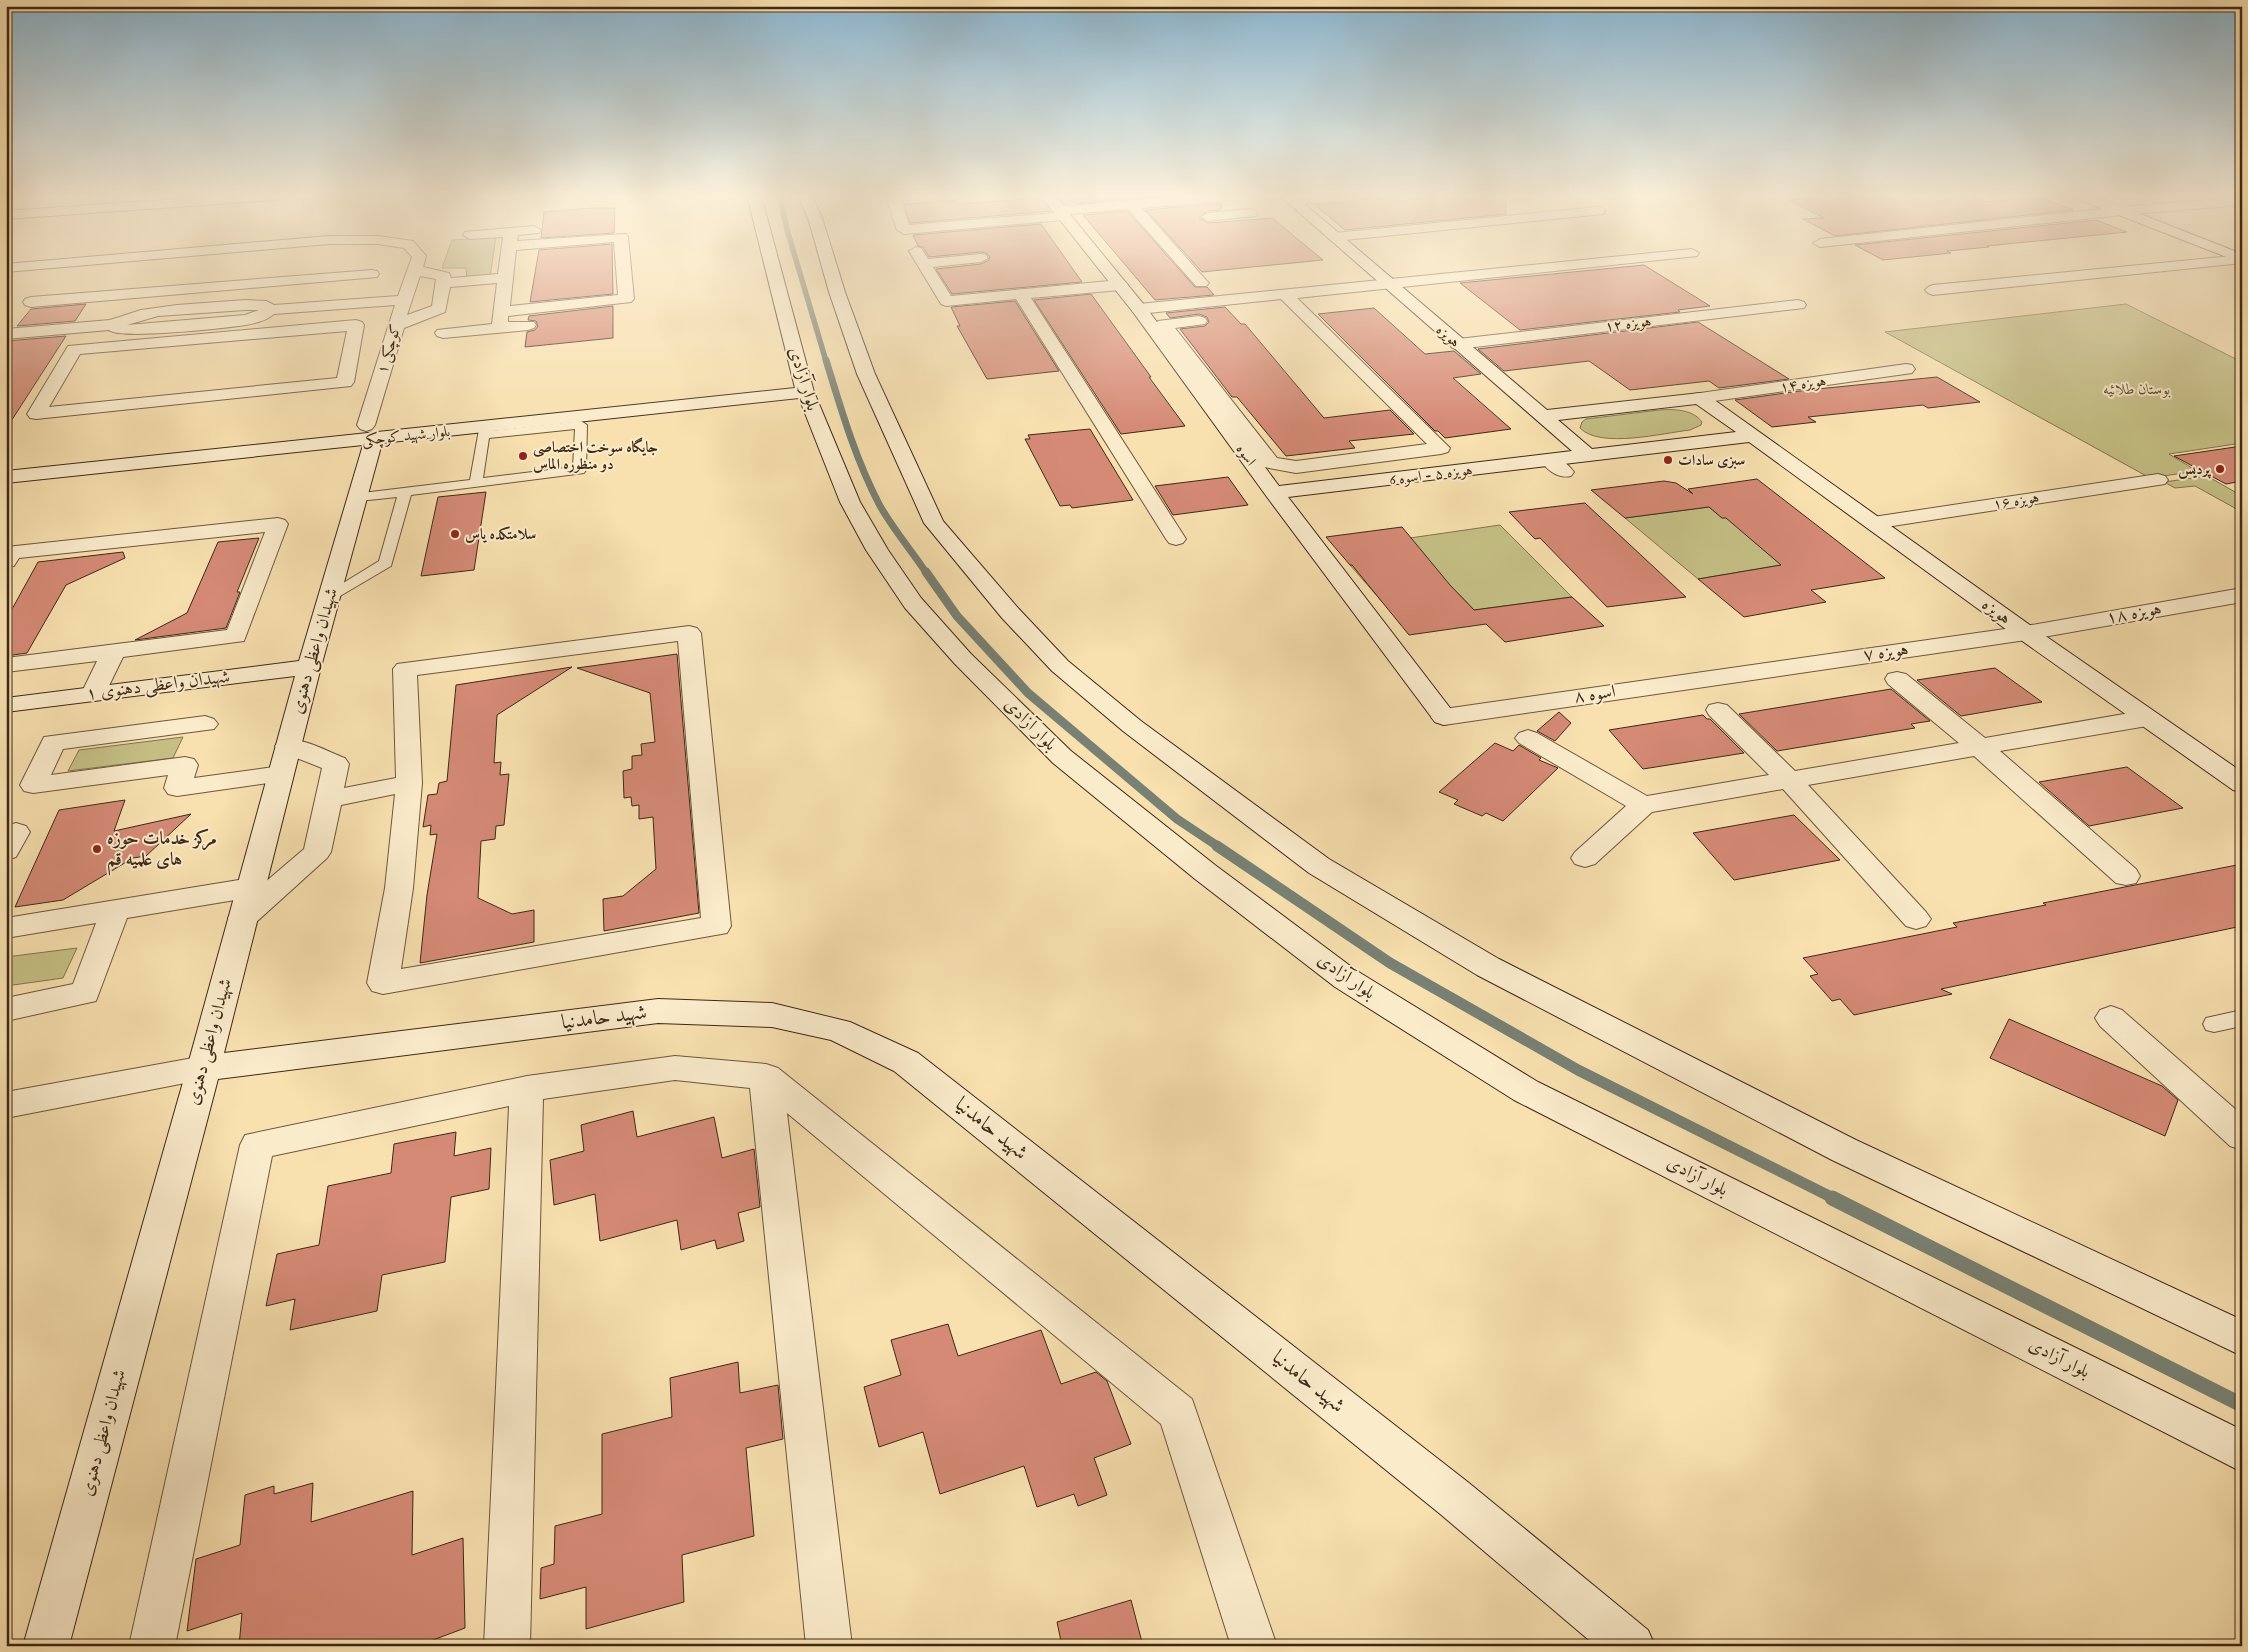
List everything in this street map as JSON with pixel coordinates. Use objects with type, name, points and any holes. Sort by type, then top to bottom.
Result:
[{"type":"street","points":[[6,286],[19,272]]},
{"type":"street","points":[[245,305],[264,272]]},
{"type":"street","name":"کوچکی ۱","points":[[370,432],[396,325],[413,272]]},
{"type":"street","points":[[396,325],[439,309],[444,276],[424,272]]},
{"type":"street","points":[[500,320],[507,272]]},
{"type":"street","points":[[443,333],[500,320],[626,299],[624,272]]},
{"type":"street","name":"بلوار آزادی","points":[[774,272],[803,385],[850,502],[877,550],[913,603],[963,659],[1062,757],[1205,872],[1346,979],[1526,1091],[2242,1452]]},
{"type":"street","points":[[831,272],[866,374],[934,523],[1010,613],[1060,666],[1132,726],[1319,866],[1488,966],[1844,1150],[2242,1339]]},
{"type":"street","points":[[929,272],[946,301],[1120,285]]},
{"type":"street","name":"اسوه","points":[[1111,272],[1274,493],[1444,717]]},
{"type":"street","points":[[1191,272],[1201,283]]},
{"type":"street","name":"هویزه","points":[[1374,272],[1588,455]]},
{"type":"street","points":[[1139,309],[1511,272]]},
{"type":"street","points":[[1933,290],[2111,272]]},
{"type":"street","points":[[31,302],[372,274]]},
{"type":"street","points":[[443,283],[506,278]]},
{"type":"street","points":[[1021,294],[1176,539]]},
{"type":"street","points":[[1213,320],[1164,324],[1271,463],[1296,467],[1441,448],[1286,295]]},
{"type":"street","points":[[113,325],[116,330],[176,333],[356,325],[345,382],[36,414],[74,350],[176,333],[245,320],[262,316],[270,310],[404,300]]},
{"type":"street","points":[[6,334],[113,325],[123,318],[142,314],[245,305],[266,306],[270,310]]},
{"type":"street","name":"هویزه ۱۲","points":[[1458,344],[1798,305]]},
{"type":"street","points":[[1283,313],[1303,312]]},
{"type":"street","points":[[500,320],[546,323]]},
{"type":"street","name":"هویزه ۱۴","points":[[1700,398],[1906,369]]},
{"type":"street","name":"بلوار شهید کوچکی","points":[[6,477],[370,432],[803,385]]},
{"type":"street","name":"بلوار شهید کوچکی","points":[[6,462],[370,432],[484,431],[742,392]]},
{"type":"street","points":[[1544,416],[1700,398]]},
{"type":"street","name":"هویزه","points":[[1700,398],[2026,633],[2147,718],[2238,778]]},
{"type":"street","name":"شهیدان واعظی دهنوی","points":[[46,1646],[204,1068],[309,667],[359,497],[370,432]]},
{"type":"street","points":[[1588,455],[1753,436]]},
{"type":"street","name":"هویزه ۵ - اسوه 6","points":[[1274,493],[1557,466],[1588,455]]},
{"type":"street","name":"هویزه ‍۱۶","points":[[1873,523],[2158,480]]},
{"type":"street","points":[[6,560],[12,552],[278,524],[236,636],[6,665]]},
{"type":"street","name":"هویزه ‍۱۸","points":[[2026,633],[2242,595]]},
{"type":"street","points":[[689,633],[716,926],[383,983],[400,888],[409,783],[405,669],[689,633]]},
{"type":"street","name":"هویزه ۷","points":[[1746,673],[2026,633]]},
{"type":"street","points":[[93,694],[114,651]]},
{"type":"street","name":"شهیدان واعظی دهنوی ۱","points":[[6,705],[309,667]]},
{"type":"street","name":"اسوه ۸","points":[[1444,717],[1746,673]]},
{"type":"street","points":[[1897,679],[1980,747],[2126,876]]},
{"type":"street","points":[[1718,710],[1789,780],[1916,919]]},
{"type":"street","points":[[1585,858],[1643,805],[2147,718]]},
{"type":"street","points":[[185,765],[32,785],[53,742],[205,724],[185,765],[177,788],[285,760],[336,764],[316,852],[243,918]]},
{"type":"street","points":[[1528,738],[1643,805]]},
{"type":"street","points":[[329,799],[409,783]]},
{"type":"street","points":[[6,928],[251,888]]},
{"type":"street","points":[[6,1010],[85,994],[115,911]]},
{"type":"street","name":"شهید حامدنیا","points":[[6,1105],[204,1068],[658,1011],[772,1015],[838,1030],[906,1062],[1454,1498],[1632,1646]]},
{"type":"street","points":[[2111,1018],[2242,1136]]},
{"type":"street","points":[[152,1646],[258,1145],[527,1089],[675,1068],[766,1077],[1178,1412],[1254,1646]]},
{"type":"street","points":[[766,1077],[829,1646]]},
{"type":"street","points":[[507,1646],[527,1089]]},
{"type":"lane","points":[[359,497],[476,483],[579,470],[581,425],[484,431],[476,483]]},
{"type":"lane","points":[[330,596],[386,563],[405,491]]},
{"type":"lane","points":[[2214,1024],[2242,1018]]},
{"type":"green space","points":[[466,272],[491,272],[490,277],[467,279]]},
{"type":"green space","name":"بوستان طلائیه","points":[[2126,304],[2242,362],[2242,443],[2169,454],[2197,471],[2150,478],[1885,332]]},
{"type":"green space","points":[[1659,410],[1688,412],[1702,422],[1701,425],[1690,430],[1616,439],[1602,438],[1589,434],[1580,428],[1582,422],[1586,419]]},
{"type":"green space","points":[[2207,476],[2242,496],[2242,512],[2195,486],[2175,488],[2164,482]]},
{"type":"green space","points":[[1709,507],[1722,518],[1739,516],[1781,565],[1698,579],[1625,518]]},
{"type":"green space","points":[[1500,525],[1572,597],[1474,610],[1458,593],[1384,604],[1350,565],[1366,563],[1410,538]]},
{"type":"green space","points":[[183,737],[173,758],[68,771],[79,750]]},
{"type":"green space","points":[[77,948],[63,978],[6,986],[6,957]]},
{"type":"building","points":[[535,272],[613,272],[613,294],[530,302]]},
{"type":"building","points":[[938,272],[1075,272],[1082,282],[952,294]]},
{"type":"building","points":[[1131,272],[1182,272],[1195,287],[1207,287],[1214,295],[1155,300]]},
{"type":"building","points":[[1571,272],[1655,272],[1710,306],[1678,310],[1680,312],[1520,330],[1460,283]]},
{"type":"building","points":[[1091,294],[1185,426],[1121,434],[1034,300]]},
{"type":"building","points":[[1015,301],[1059,371],[987,379],[957,326],[960,326],[951,307]]},
{"type":"building","points":[[86,304],[75,321],[17,326],[31,309]]},
{"type":"building","points":[[613,306],[613,338],[525,347],[527,332],[535,330],[538,326],[536,321],[528,320],[529,316]]},
{"type":"building","points":[[1225,307],[1241,324],[1245,324],[1324,418],[1390,410],[1414,434],[1349,441],[1355,448],[1286,456],[1237,397],[1232,397],[1180,329],[1205,326],[1209,322],[1207,317],[1199,314],[1170,318],[1166,313]]},
{"type":"building","points":[[1374,308],[1425,354],[1454,351],[1481,374],[1453,378],[1511,429],[1445,438],[1438,431],[1435,431],[1318,314]]},
{"type":"building","points":[[1698,322],[1789,379],[1719,388],[1709,381],[1630,390],[1589,361],[1504,371],[1478,349]]},
{"type":"building","points":[[66,336],[6,429],[6,341]]},
{"type":"building","points":[[1937,377],[1980,402],[1928,408],[1923,405],[1808,417],[1816,422],[1772,427],[1735,400],[1807,390]]},
{"type":"building","points":[[1090,429],[1133,500],[1072,508],[1070,505],[1060,506],[1025,439],[1030,439],[1028,435]]},
{"type":"building","name":"پردیس","points":[[2242,446],[2242,481],[2226,484],[2174,456]]},
{"type":"building","points":[[1228,477],[1248,505],[1173,515],[1155,486]]},
{"type":"building","points":[[1757,479],[1885,578],[1811,590],[1826,602],[1744,617],[1698,579],[1781,565],[1726,518],[1722,518],[1709,507],[1625,518],[1591,490],[1664,481],[1676,483],[1693,494],[1688,489]]},
{"type":"building","name":"سلامتکده یاس","points":[[486,492],[474,570],[421,576],[438,497]]},
{"type":"building","points":[[1585,503],[1686,597],[1607,607],[1540,538],[1535,539],[1509,512]]},
{"type":"building","points":[[1402,527],[1450,585],[1474,610],[1572,597],[1604,626],[1505,642],[1486,624],[1409,635],[1352,565],[1326,537]]},
{"type":"building","points":[[259,538],[237,592],[240,592],[226,628],[135,640],[187,613],[218,542]]},
{"type":"building","points":[[123,552],[125,558],[66,585],[27,653],[6,656],[6,620],[38,562]]},
{"type":"building","points":[[677,654],[699,913],[604,931],[603,899],[623,896],[656,869],[653,817],[639,819],[639,805],[632,806],[631,797],[624,798],[623,771],[632,769],[632,756],[642,755],[641,744],[655,742],[650,693],[577,668]]},
{"type":"building","points":[[572,667],[497,715],[494,763],[501,762],[500,775],[509,774],[504,825],[496,826],[495,839],[481,841],[478,898],[512,914],[534,910],[534,942],[420,963],[427,895],[437,834],[430,835],[431,825],[423,827],[428,795],[437,794],[439,783],[447,781],[456,685]]},
{"type":"building","points":[[1995,668],[2042,702],[1961,716],[1917,680]]},
{"type":"building","points":[[1891,689],[1930,721],[1911,724],[1915,728],[1777,751],[1739,714]]},
{"type":"building","points":[[1559,712],[1571,723],[1555,741],[1537,731]]},
{"type":"building","points":[[1703,715],[1710,719],[1744,753],[1643,769],[1609,730]]},
{"type":"building","points":[[1495,743],[1513,751],[1519,745],[1541,758],[1539,760],[1558,768],[1503,821],[1486,813],[1482,816],[1454,804],[1458,800],[1439,792]]},
{"type":"building","points":[[2127,767],[2183,808],[2089,826],[2039,782]]},
{"type":"building","name":"مرکز خدمات حوزه های علمیه قم","points":[[125,800],[114,831],[191,814],[146,856],[133,858],[63,900],[15,907],[59,810]]},
{"type":"building","points":[[1794,815],[1840,860],[1734,880],[1693,833]]},
{"type":"building","points":[[2242,864],[2242,926],[1941,989],[1952,994],[1854,1015],[1840,999],[1832,1001],[1810,976],[1818,974],[1803,958],[1957,927],[1953,923],[2046,905],[2043,903]]},
{"type":"building","points":[[2009,1019],[2162,1086],[2178,1100],[2165,1136],[1990,1058]]},
{"type":"building","points":[[633,1111],[637,1137],[714,1117],[722,1158],[754,1149],[760,1207],[738,1213],[744,1241],[717,1249],[715,1240],[681,1250],[677,1220],[600,1241],[595,1194],[554,1205],[550,1160],[584,1151],[581,1125]]},
{"type":"building","points":[[456,1132],[454,1156],[491,1148],[489,1189],[451,1197],[445,1262],[382,1275],[377,1311],[290,1330],[295,1299],[266,1306],[277,1254],[319,1245],[328,1186],[391,1173],[394,1144]]},
{"type":"building","points":[[948,1324],[958,1356],[1041,1330],[1061,1384],[1096,1372],[1107,1381],[1131,1444],[1094,1458],[1107,1495],[1078,1506],[1074,1494],[1037,1507],[1024,1466],[940,1494],[923,1432],[879,1447],[864,1387],[901,1375],[891,1340]]},
{"type":"building","points":[[738,1362],[740,1393],[778,1385],[783,1439],[746,1448],[754,1536],[682,1555],[684,1602],[586,1629],[586,1587],[540,1599],[541,1568],[554,1564],[555,1526],[602,1514],[602,1434],[672,1417],[670,1378]]},
{"type":"building","points":[[313,1483],[311,1522],[413,1491],[412,1555],[463,1538],[465,1628],[417,1646],[239,1646],[242,1613],[187,1631],[196,1559],[240,1545],[245,1495],[274,1486],[274,1494]]},
{"type":"building","points":[[1131,1600],[1143,1646],[1062,1646],[1057,1622]]},
{"type":"waterway","points":[[800,272],[826,361]]},
{"type":"waterway","points":[[826,360],[849,433],[870,487],[890,522],[927,574]]},
{"type":"waterway","points":[[926,572],[957,616],[1028,693],[1177,819],[1219,847]]},
{"type":"waterway","points":[[1217,846],[1390,963],[1578,1070],[1835,1199]]},
{"type":"waterway","points":[[1832,1198],[2242,1405]]},
{"type":"place","name":"جایگاه سوخت اختصاصی دو منظوره الماس","points":[[523,456]]},
{"type":"place","name":"سبزی سادات","points":[[1668,460]]},
{"type":"place","name":"پردیس","points":[[2220,469]]},
{"type":"place","name":"سلامتکده یاس","points":[[455,534]]},
{"type":"place","name":"مرکز خدمات حوزه های علمیه قم","points":[[97,849]]}]
